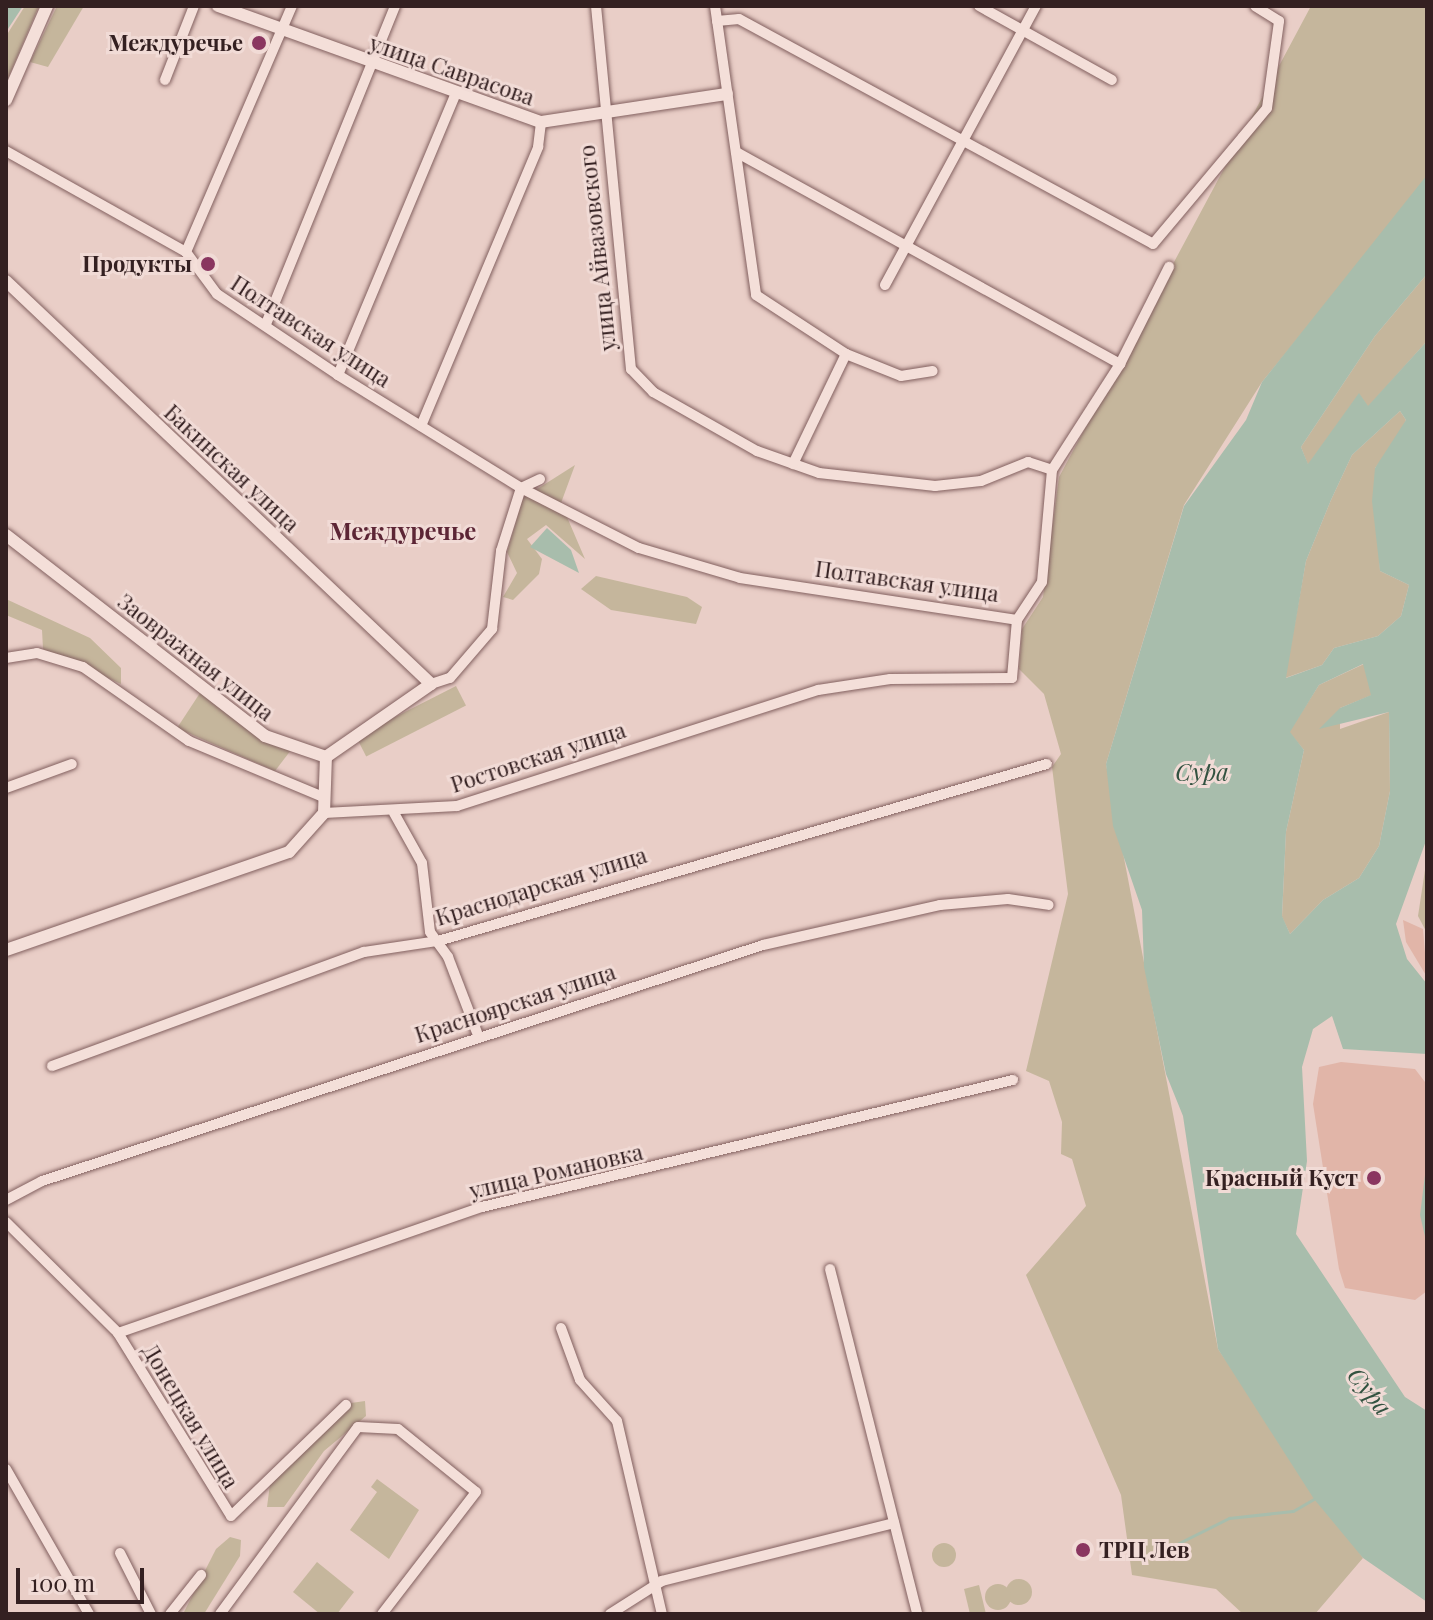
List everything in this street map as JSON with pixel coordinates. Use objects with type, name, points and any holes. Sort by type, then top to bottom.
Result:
[{"type":"street","points":[[6,100],[47,6]]},
{"type":"street","points":[[165,80],[194,6]]},
{"type":"street","name":"улица Саврасова","points":[[218,6],[372,65],[541,122],[727,94]]},
{"type":"street","points":[[186,252],[292,6]]},
{"type":"street","points":[[266,324],[395,6]]},
{"type":"street","name":"улица Айвазовского","points":[[596,6],[610,113],[603,124],[631,369],[676,408],[793,464],[935,486],[981,481],[1028,462],[1052,470]]},
{"type":"street","points":[[715,6],[756,295],[846,354],[901,376],[933,371]]},
{"type":"street","points":[[979,6],[1112,80]]},
{"type":"street","points":[[885,285],[1036,6]]},
{"type":"street","points":[[717,21],[739,19],[1153,244],[1267,108],[1279,21],[1255,6]]},
{"type":"street","points":[[338,375],[456,93]]},
{"type":"street","points":[[421,426],[538,147],[541,122]]},
{"type":"street","name":"Полтавская улица","points":[[6,151],[186,252],[217,294],[338,375],[521,488],[639,548],[740,578],[1017,620]]},
{"type":"street","points":[[736,152],[1120,364]]},
{"type":"street","points":[[1017,620],[1042,582],[1052,470],[1120,364],[1169,267]]},
{"type":"street","name":"Бакинская улица","points":[[6,281],[431,684]]},
{"type":"street","points":[[793,464],[846,354]]},
{"type":"street","points":[[6,950],[289,852],[324,813],[326,757],[431,684],[450,678],[492,629],[501,551],[521,488],[540,479]]},
{"type":"street","name":"Заовражная улица","points":[[6,535],[265,736],[326,757]]},
{"type":"street","name":"Ростовская улица","points":[[324,813],[394,813],[457,806],[818,690],[905,678],[1012,678],[1017,620]]},
{"type":"street","points":[[6,658],[37,653],[83,667],[189,741],[325,798]]},
{"type":"street","points":[[6,788],[72,764]]},
{"type":"street","name":"Краснодарская улица","points":[[52,1066],[364,952],[438,941],[1047,764]]},
{"type":"street","points":[[394,813],[422,863],[430,932],[438,941],[478,1035]]},
{"type":"street","name":"Красноярская улица","points":[[6,1200],[42,1181],[478,1035],[870,918],[1008,899],[1049,905]]},
{"type":"street","name":"улица Романовка","points":[[118,1333],[482,1207],[1013,1080]]},
{"type":"street","name":"Донецкая улица","points":[[6,1222],[118,1333],[231,1516],[346,1405]]},
{"type":"street","points":[[830,1269],[917,1614]]},
{"type":"street","points":[[561,1328],[580,1380],[617,1421],[662,1614]]},
{"type":"street","points":[[220,1614],[358,1427],[398,1429],[476,1492],[382,1614]]},
{"type":"street","points":[[6,1469],[89,1614]]},
{"type":"street","points":[[610,1614],[654,1585],[894,1523]]},
{"type":"street","points":[[120,1553],[151,1614]]},
{"type":"street","points":[[170,1614],[201,1575]]},
{"type":"shaded area","points":[[25,6],[39,6],[6,83],[6,36]]},
{"type":"shaded area","points":[[57,6],[84,6],[48,67],[30,62]]},
{"type":"shaded area","points":[[1311,6],[1427,6],[1427,179],[1262,382],[1184,505],[1106,764],[1218,1349],[1363,1558],[1315,1614],[1243,1614],[1216,1589],[1132,1575],[1121,1495],[1026,1275],[1086,1206],[1072,1159],[1061,1154],[1062,1122],[1049,1081],[1026,1071],[1068,894],[1052,767],[1061,754],[1044,694],[1019,669],[1022,629],[1043,597],[1059,477]]},
{"type":"shaded area","points":[[1427,274],[1427,341],[1368,407],[1359,394],[1308,465],[1301,447],[1375,336]]},
{"type":"shaded area","points":[[1400,411],[1406,420],[1397,441],[1375,468],[1380,571],[1409,585],[1401,616],[1378,636],[1334,648],[1322,665],[1285,678],[1306,561],[1331,500],[1352,455]]},
{"type":"shaded area","points":[[575,465],[561,503],[585,559],[546,525],[527,539],[542,559],[539,574],[513,600],[503,597],[517,573],[507,552],[523,498]]},
{"type":"shaded area","points":[[596,576],[687,597],[702,607],[696,624],[611,610],[581,589]]},
{"type":"shaded area","points":[[6,599],[90,638],[121,668],[121,684],[43,649],[42,630],[6,615]]},
{"type":"shaded area","points":[[1364,664],[1372,695],[1340,708],[1340,729],[1389,712],[1390,791],[1379,846],[1359,878],[1323,900],[1290,934],[1282,917],[1286,832],[1304,750],[1289,732],[1319,685]]},
{"type":"shaded area","points":[[456,686],[466,706],[366,756],[356,737]]},
{"type":"shaded area","points":[[200,693],[291,750],[275,771],[177,728]]},
{"type":"shaded area","points":[[1427,857],[1427,933],[1418,916]]},
{"type":"shaded area","points":[[365,1401],[366,1416],[324,1451],[284,1507],[267,1507],[270,1484],[351,1403]]},
{"type":"shaded area","points":[[377,1479],[419,1510],[389,1559],[350,1530],[377,1492],[371,1487]]},
{"type":"shaded area","points":[[230,1537],[241,1540],[240,1556],[204,1614],[183,1614],[216,1549]]},
{"type":"shaded area","points":[[944,1543],[955,1550],[956,1555],[949,1566],[944,1567],[933,1560],[932,1555],[939,1544]]},
{"type":"shaded area","points":[[317,1562],[354,1592],[337,1614],[320,1614],[293,1592]]},
{"type":"shaded area","points":[[1019,1579],[1028,1583],[1032,1592],[1028,1601],[1019,1605],[1010,1601],[1006,1592],[1010,1583]]},
{"type":"shaded area","points":[[998,1584],[1007,1588],[1011,1597],[1007,1606],[998,1610],[989,1606],[985,1597],[989,1588]]},
{"type":"shaded area","points":[[979,1585],[986,1614],[970,1614],[964,1589]]},
{"type":"sand","points":[[1403,920],[1423,929],[1427,977],[1406,942]]},
{"type":"sand","name":"Красный Куст","points":[[1341,1062],[1415,1069],[1425,1082],[1427,1291],[1415,1300],[1345,1288],[1339,1269],[1313,1104],[1319,1067]]},
{"type":"water","points":[[6,6],[23,6],[6,32]]},
{"type":"water","name":"Сура","points":[[1427,175],[1427,274],[1375,336],[1301,447],[1308,464],[1359,393],[1368,406],[1427,341],[1427,838],[1396,924],[1407,959],[1427,984],[1427,1054],[1343,1049],[1332,1016],[1313,1029],[1302,1067],[1307,1161],[1296,1234],[1405,1397],[1427,1411],[1427,1602],[1363,1558],[1314,1499],[1218,1349],[1183,1116],[1166,1074],[1144,967],[1142,910],[1113,826],[1106,764],[1184,506],[1246,420],[1262,382]],"holes":[[[1400,411],[1406,420],[1375,468],[1372,501],[1380,571],[1409,585],[1401,616],[1378,636],[1334,648],[1322,665],[1286,678],[1306,561],[1331,500],[1352,455]],[[1363,664],[1371,695],[1340,708],[1319,729],[1389,712],[1390,791],[1379,846],[1359,878],[1323,900],[1290,934],[1282,916],[1286,832],[1304,750],[1290,732],[1319,685]]]},
{"type":"water","points":[[547,528],[571,550],[579,573],[530,547]]},
{"type":"water","name":"Красный Куст","points":[[1427,1159],[1427,1245],[1420,1215]]},
{"type":"waterway","points":[[1165,1550],[1229,1518],[1293,1511],[1314,1499]]},
{"type":"place","name":"Междуречье","points":[[259,43]]},
{"type":"place","name":"Продукты","points":[[208,264]]},
{"type":"place","name":"Красный Куст","points":[[1374,1178]]},
{"type":"place","name":"ТРЦ Лев","points":[[1083,1550]]},
{"type":"district","name":"Междуречье","points":[[403,531]]}]
